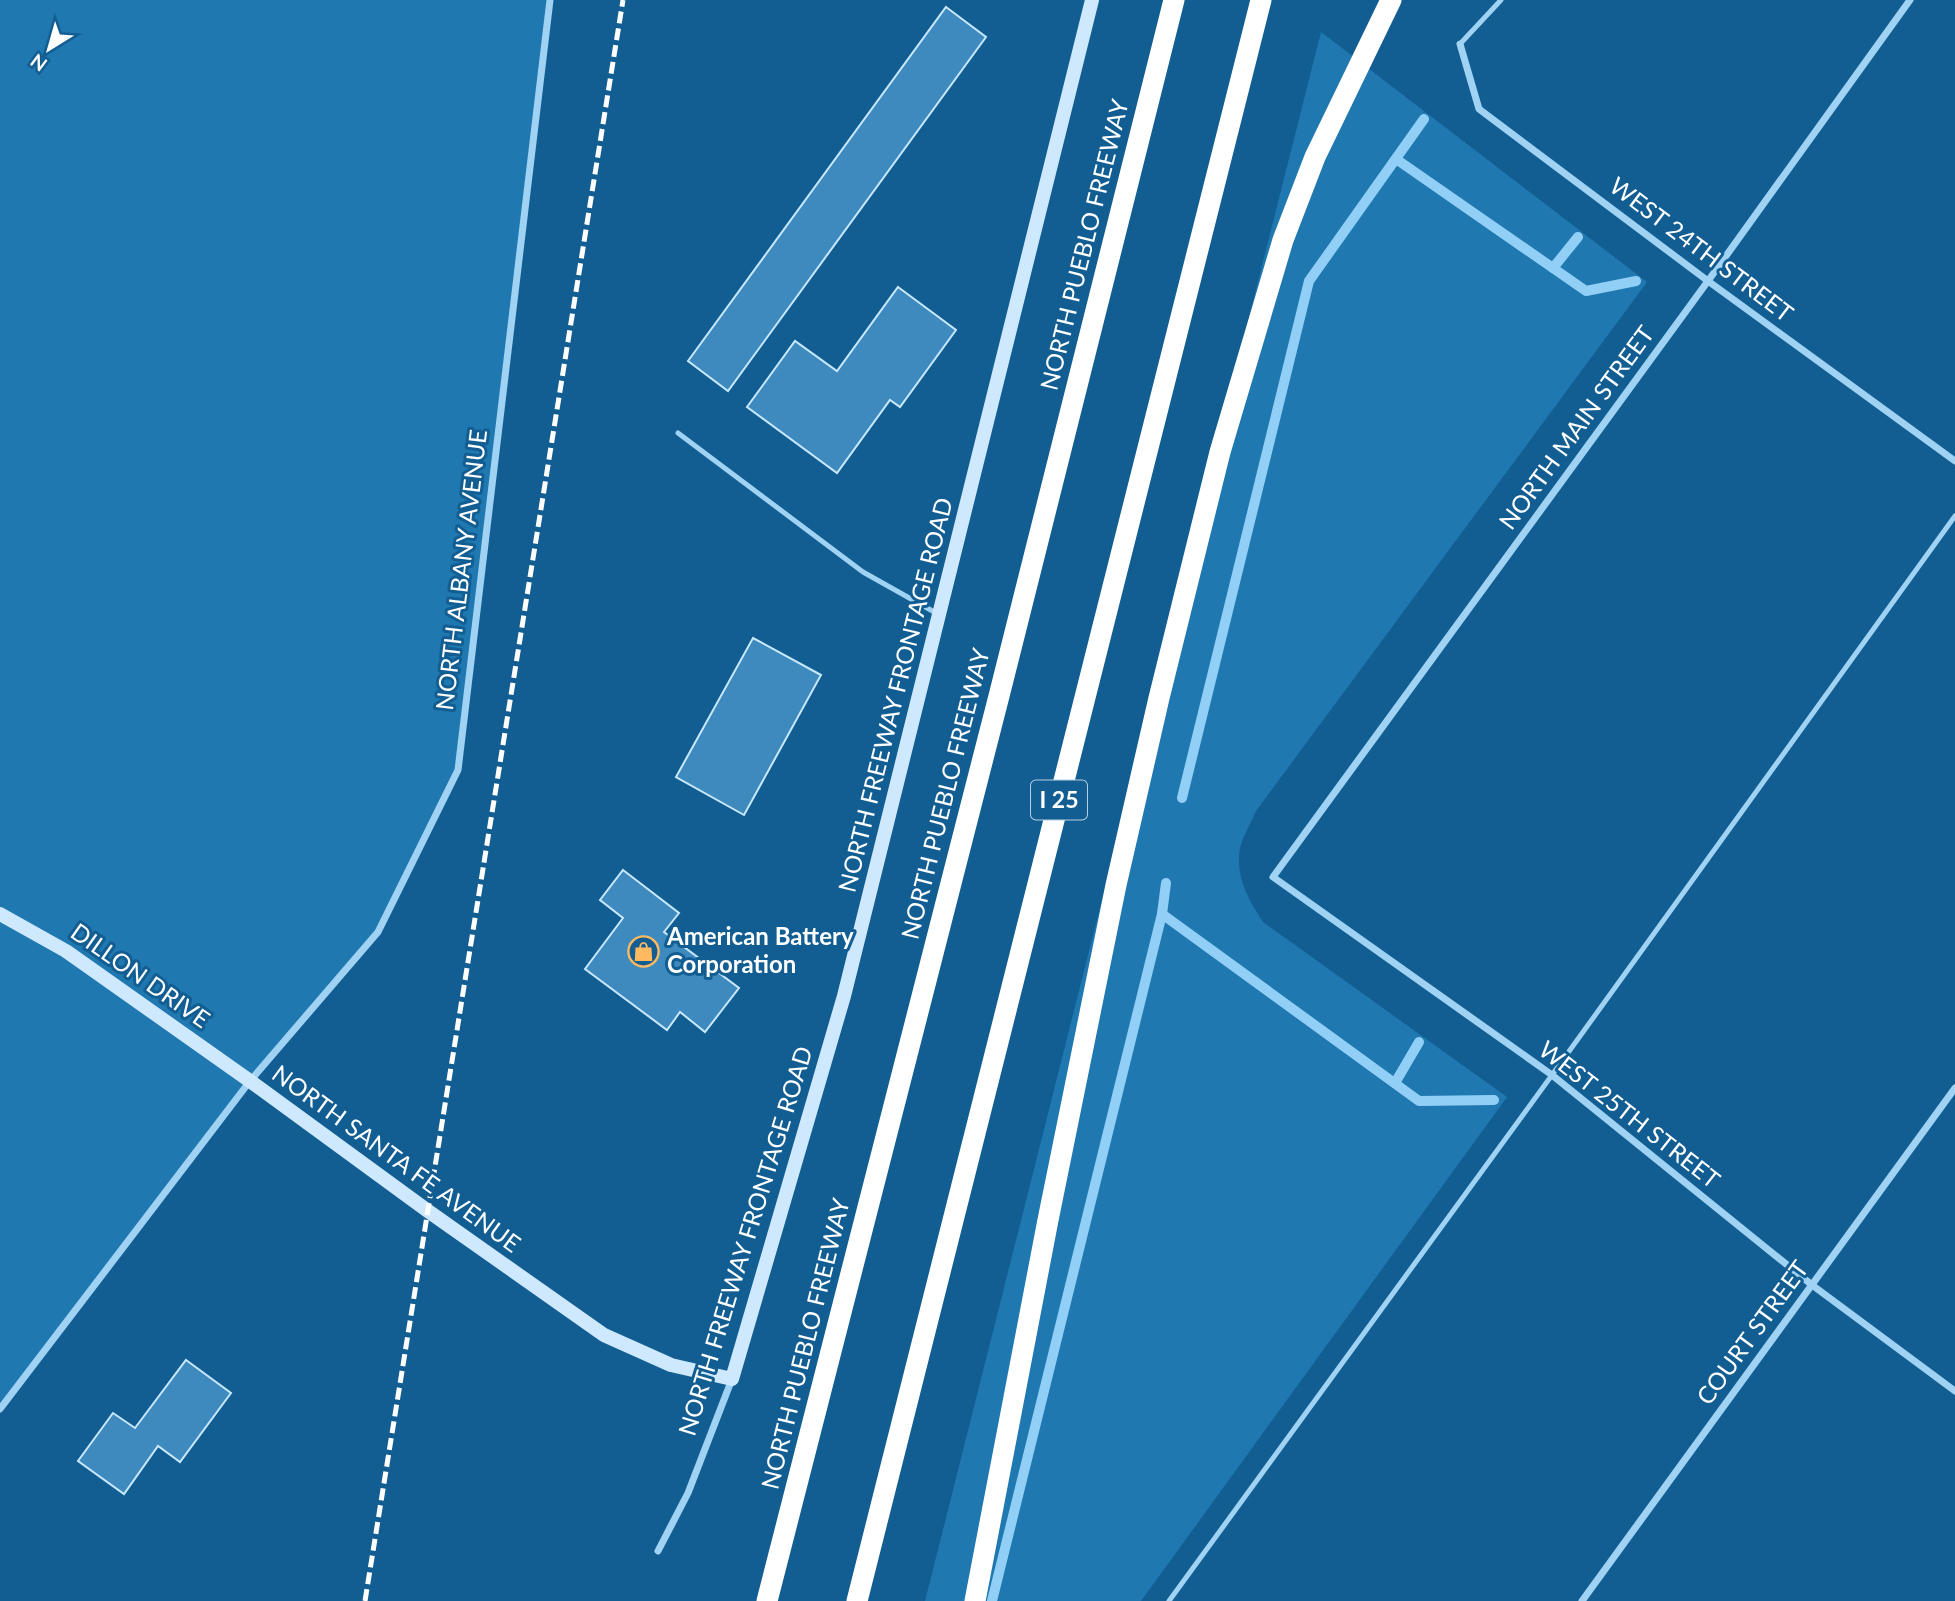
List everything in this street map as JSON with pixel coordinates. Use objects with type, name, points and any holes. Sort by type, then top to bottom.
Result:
[{"type":"highway","name":"NORTH PUEBLO FREEWAY","points":[[767,1601],[1174,0]]},
{"type":"highway","name":"I 25","points":[[857,1601],[1261,0]]},
{"type":"highway","points":[[975,1601],[1116,884],[1220,452],[1283,240],[1315,157],[1391,0]]},
{"type":"street","name":"NORTH ALBANY AVENUE","points":[[250,1081],[378,932],[458,770],[550,0]]},
{"type":"street","name":"NORTH FREEWAY FRONTAGE ROAD","points":[[658,1551],[688,1493],[732,1379],[844,996],[1092,0]]},
{"type":"street","name":"NORTH MAIN STREET","points":[[1273,877],[1910,0]]},
{"type":"street","name":"WEST 24TH STREET","points":[[1460,44],[1479,108],[1708,281],[1955,461]]},
{"type":"street","name":"WEST 25TH STREET","points":[[1273,877],[1552,1075],[1812,1285],[1955,1391]]},
{"type":"street","name":"DILLON DRIVE","points":[[0,915],[66,951],[250,1081]]},
{"type":"street","name":"NORTH SANTA FE AVENUE","points":[[0,1409],[250,1081],[604,1335],[671,1365],[732,1379]]},
{"type":"street","name":"COURT STREET","points":[[1582,1601],[1955,1088]]},
{"type":"lane","points":[[1460,44],[1501,0]]},
{"type":"lane","points":[[678,433],[863,572],[939,615]]},
{"type":"lane","points":[[1169,1601],[1955,516]]},
{"type":"shaded area","points":[[0,0],[550,0],[458,770],[378,932],[250,1081],[0,1409]]},
{"type":"shaded area","points":[[1321,32],[1647,282],[1256,811],[1240,848],[1241,878],[1263,922],[1507,1097],[1141,1601],[925,1601]]},
{"type":"building","points":[[946,7],[986,37],[728,391],[688,361]]},
{"type":"building","points":[[898,287],[956,330],[900,407],[890,400],[837,473],[747,407],[795,341],[837,371]]},
{"type":"building","points":[[753,638],[821,675],[744,815],[676,777]]},
{"type":"building","name":"American Battery Corporation","points":[[623,870],[679,913],[664,932],[739,988],[705,1032],[680,1012],[667,1030],[585,969],[623,918],[600,900]]},
{"type":"building","points":[[186,1360],[231,1393],[180,1462],[158,1446],[124,1494],[78,1461],[113,1413],[135,1428]]},
{"type":"waterway","points":[[1182,798],[1309,281],[1424,119]]},
{"type":"waterway","points":[[1396,159],[1586,291],[1636,281]]},
{"type":"waterway","points":[[1553,268],[1578,237]]},
{"type":"waterway","points":[[992,1601],[1162,914],[1166,883]]},
{"type":"waterway","points":[[1162,914],[1419,1101],[1494,1100]]},
{"type":"waterway","points":[[1395,1083],[1419,1042]]},
{"type":"railway","points":[[365,1601],[623,0]]},
{"type":"place","name":"American Battery Corporation","points":[[644,951]]}]
